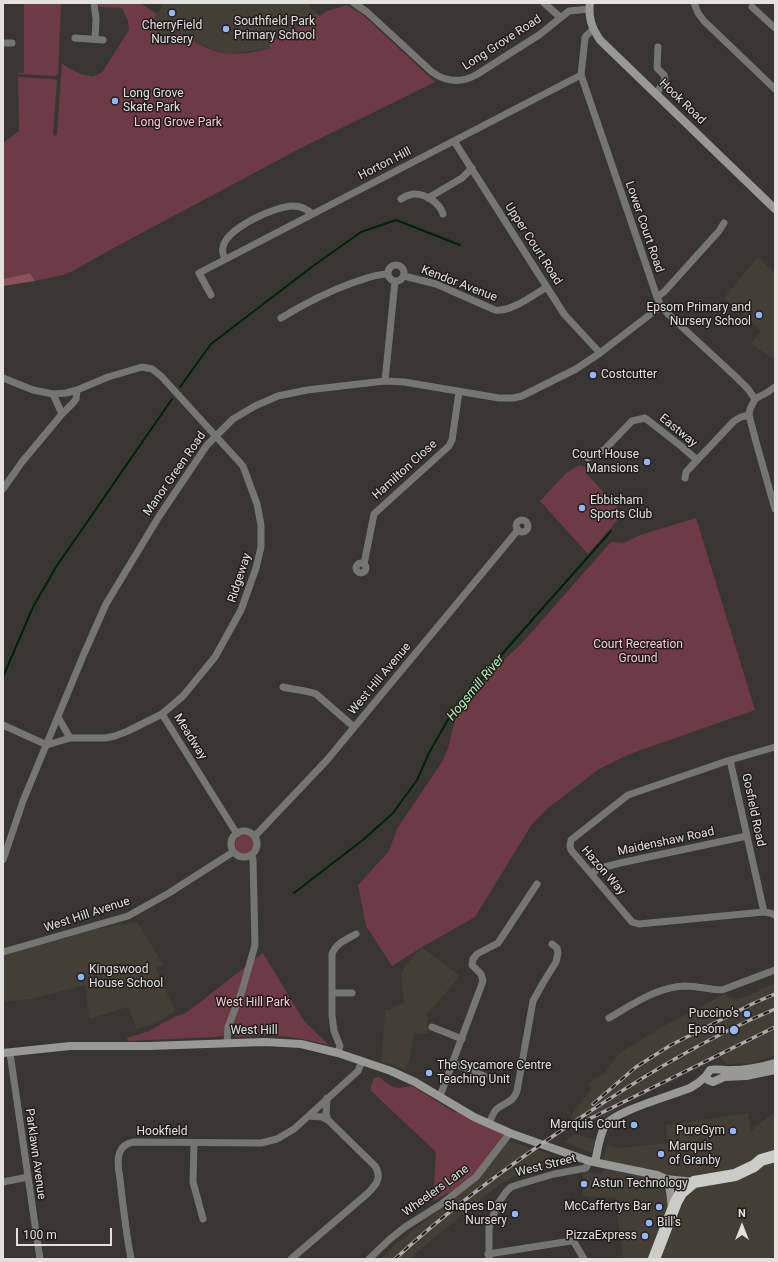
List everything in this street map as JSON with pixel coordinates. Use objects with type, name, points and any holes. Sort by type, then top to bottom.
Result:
[{"type":"highway","points":[[654,1259],[680,1193],[694,1182],[735,1175],[754,1166],[761,1160],[775,1156]]},
{"type":"main road","name":"Hook Road","points":[[590,6],[590,19],[593,29],[600,40],[775,209]]},
{"type":"main road","name":"West Hill","points":[[7,1053],[70,1046],[150,1046],[264,1042],[301,1044],[338,1053],[410,1079],[474,1117],[489,1124],[510,1133],[592,1161]]},
{"type":"main road","points":[[592,1161],[605,1126],[608,1122],[627,1111],[690,1088],[706,1076],[708,1071],[712,1069],[734,1070],[758,1068],[775,1063]]},
{"type":"main road","points":[[706,1076],[708,1080],[713,1082],[728,1076],[746,1076],[775,1070]]},
{"type":"main road","name":"West Street","points":[[592,1161],[657,1175],[668,1179],[694,1182]]},
{"type":"main road","points":[[668,1179],[680,1193]]},
{"type":"main road","points":[[668,1179],[672,1211]]},
{"type":"street","points":[[94,3],[96,19],[94,39]]},
{"type":"street","name":"Long Grove Road","points":[[354,3],[367,12],[432,72],[440,78],[458,81],[468,79],[476,75],[539,35],[569,11],[590,6]]},
{"type":"street","points":[[544,3],[560,17]]},
{"type":"street","points":[[694,3],[698,13],[704,21],[775,89]]},
{"type":"street","points":[[752,7],[775,28]]},
{"type":"street","name":"Lower Court Road","points":[[593,29],[585,38],[581,75],[657,297],[661,306],[668,314],[736,377],[748,389],[755,399]]},
{"type":"street","points":[[75,38],[103,40]]},
{"type":"street","points":[[3,43],[12,43]]},
{"type":"street","points":[[656,94],[665,80],[664,75],[657,68],[658,47]]},
{"type":"street","name":"Horton Hill","points":[[211,295],[199,273],[581,75]]},
{"type":"street","name":"Upper Court Road","points":[[454,141],[564,314],[600,353]]},
{"type":"street","points":[[428,198],[462,178],[472,168]]},
{"type":"street","points":[[400,199],[411,194],[428,198],[439,206],[443,214]]},
{"type":"street","points":[[225,259],[223,247],[226,240],[233,233],[265,213],[292,206],[300,206],[307,209],[312,214]]},
{"type":"street","points":[[657,297],[664,292],[720,231],[724,224]]},
{"type":"street","name":"Kendor Avenue","points":[[281,318],[317,297],[374,275],[388,274],[389,269],[393,265],[398,264],[405,271],[404,276],[399,281],[395,281]]},
{"type":"street","points":[[385,381],[395,281],[390,279],[388,274]]},
{"type":"street","name":"Kendor Avenue","points":[[404,276],[436,284],[495,310],[501,311],[513,307],[547,287]]},
{"type":"street","name":"Manor Green Road","points":[[3,860],[23,801],[97,623],[111,594],[158,518],[207,445],[233,419],[255,406],[278,396],[307,390],[385,381],[404,382],[498,398],[522,396],[576,369],[600,353],[661,306]]},
{"type":"street","name":"Ridgeway","points":[[3,378],[33,390],[53,394],[77,390],[108,377],[142,366],[152,369],[161,376],[243,466],[251,484],[262,525],[261,547],[249,592],[241,610],[215,657],[183,696],[162,714]]},
{"type":"street","points":[[775,387],[755,399],[749,414],[775,509]]},
{"type":"street","points":[[3,489],[22,462],[76,399],[77,390]]},
{"type":"street","name":"Hamilton Close","points":[[364,564],[374,514],[449,446],[452,440],[459,392]]},
{"type":"street","points":[[53,394],[62,414]]},
{"type":"street","points":[[685,478],[686,472],[734,421],[749,414]]},
{"type":"street","name":"Eastway","points":[[588,458],[605,449],[632,421],[645,418],[697,460]]},
{"type":"street","name":"West Hill Avenue","points":[[255,836],[321,767],[518,530]]},
{"type":"street","points":[[283,687],[316,694],[354,727]]},
{"type":"street","name":"Meadway","points":[[47,745],[70,738],[111,737],[128,731],[162,714],[237,834]]},
{"type":"street","points":[[58,717],[70,738]]},
{"type":"street","points":[[3,725],[47,745]]},
{"type":"street","name":"Hazon Way","points":[[775,746],[628,795],[580,832],[571,840],[570,846],[571,850],[632,922],[639,924],[764,912],[775,916]]},
{"type":"street","name":"Gosfield Road","points":[[730,760],[764,912]]},
{"type":"street","points":[[244,831],[255,836],[258,844],[257,849],[252,856],[240,857],[234,852],[232,848],[232,840],[237,834],[244,831]]},
{"type":"street","name":"Maidenshaw Road","points":[[591,873],[601,868],[747,836]]},
{"type":"street","name":"West Hill Avenue","points":[[3,952],[128,916],[169,893],[234,852]]},
{"type":"street","points":[[227,1043],[228,1027],[242,991],[255,945],[254,872],[252,856]]},
{"type":"street","points":[[440,1096],[483,981],[481,974],[472,965],[473,959],[477,954],[498,943],[537,884]]},
{"type":"street","points":[[338,1053],[340,1046],[334,1031],[332,1015],[331,960],[334,949],[342,942],[356,934]]},
{"type":"street","points":[[489,1124],[494,1112],[514,1098],[517,1091],[523,1065],[529,1017],[533,1001],[557,958],[557,948],[552,944]]},
{"type":"street","points":[[609,1018],[647,996],[667,989],[691,986],[722,990],[775,970]]},
{"type":"street","points":[[332,993],[352,993]]},
{"type":"street","points":[[432,1027],[462,1039]]},
{"type":"street","name":"Parklawn Avenue","points":[[7,1053],[40,1259]]},
{"type":"street","name":"Hookfield","points":[[131,1259],[124,1217],[119,1166],[119,1154],[121,1148],[134,1142],[247,1144],[269,1142],[285,1135],[309,1116],[358,1071],[362,1061]]},
{"type":"street","points":[[453,1063],[484,1076]]},
{"type":"street","points":[[523,1065],[548,1065]]},
{"type":"street","points":[[327,1098],[326,1114],[328,1120]]},
{"type":"street","points":[[291,1259],[368,1193],[378,1181],[379,1176],[375,1166],[328,1120],[322,1117],[309,1116]]},
{"type":"street","name":"Wheelers Lane","points":[[369,1259],[405,1227],[440,1205],[476,1177],[510,1133]]},
{"type":"street","points":[[194,1143],[193,1182],[203,1220]]},
{"type":"street","name":"West Street","points":[[488,1256],[488,1228],[497,1205],[511,1187],[547,1176],[586,1168],[592,1161]]},
{"type":"street","points":[[3,1182],[28,1177]]},
{"type":"street","points":[[488,1256],[571,1241],[574,1242],[584,1259]]},
{"type":"shaded area","name":"Southfield Park Primary School","points":[[165,3],[309,3],[308,5],[316,13],[294,31],[270,42],[270,48],[239,53],[224,53],[204,46],[179,33],[170,37],[165,37],[149,25]]},
{"type":"shaded area","name":"Epsom Primary and Nursery School","points":[[758,257],[775,274],[775,361],[751,343],[761,331],[724,298]]},
{"type":"shaded area","points":[[30,273],[35,281],[3,286],[3,279]]},
{"type":"shaded area","name":"Kingswood House School","points":[[137,922],[163,964],[156,968],[175,1011],[156,1023],[137,1029],[128,1007],[89,1019],[85,985],[31,999],[3,1002],[3,955],[95,929]]},
{"type":"shaded area","points":[[422,947],[460,976],[427,1014],[428,1033],[414,1034],[410,1059],[405,1070],[391,1064],[381,1062],[385,1010],[404,1003],[401,974],[405,966]]},
{"type":"shaded area","points":[[775,984],[775,1055],[753,1063],[726,1064],[720,1057],[623,1105],[588,1129],[571,1120],[572,1114],[591,1089],[588,1084],[604,1073],[620,1053],[660,1028],[724,994],[735,1000]]},
{"type":"shaded area","points":[[774,1112],[775,1259],[623,1259],[615,1198],[583,1196],[583,1172],[603,1174],[604,1157],[607,1144],[618,1148],[668,1143],[666,1125],[748,1113],[751,1131]]},
{"type":"shaded area","points":[[576,1134],[595,1140],[592,1153],[564,1142]]},
{"type":"shaded area","points":[[509,1141],[552,1155],[496,1187],[409,1259],[381,1259],[397,1243],[475,1182]]},
{"type":"green space","points":[[24,3],[61,3],[58,74],[56,76],[18,74],[24,73]]},
{"type":"green space","name":"Long Grove Park","points":[[98,3],[140,3],[157,14],[149,25],[163,36],[170,37],[179,33],[198,44],[218,52],[231,54],[251,53],[270,48],[270,42],[294,31],[316,13],[320,16],[327,11],[347,5],[363,15],[435,82],[301,148],[73,271],[63,275],[35,281],[30,273],[3,279],[3,143],[19,131],[18,77],[53,79],[57,81],[53,133],[55,136],[57,134],[62,63],[82,74],[91,76],[97,75],[103,71],[129,30],[128,21],[122,8],[99,7]]},
{"type":"green space","name":"Ebbisham Sports Club","points":[[579,465],[585,467],[587,474],[623,514],[588,554],[540,501],[566,473]]},
{"type":"green space","name":"Court Recreation Ground","points":[[696,518],[755,710],[630,754],[599,769],[547,809],[532,824],[475,917],[392,966],[366,926],[358,885],[389,851],[397,829],[442,762],[448,748],[455,720],[501,663],[522,643],[611,542],[624,543],[640,535]]},
{"type":"green space","points":[[245,835],[252,838],[255,845],[252,852],[245,855],[238,852],[235,845],[238,838]]},
{"type":"green space","name":"West Hill Park","points":[[263,953],[304,1021],[329,1045],[298,1038],[271,1035],[236,1037],[233,1035],[128,1041],[127,1038],[149,1031],[176,1016],[184,1014]]},
{"type":"green space","points":[[379,1077],[393,1087],[399,1088],[412,1086],[456,1113],[457,1111],[505,1135],[486,1162],[463,1185],[433,1201],[436,1152],[370,1090],[374,1078]]},
{"type":"waterway","points":[[180,387],[211,344],[313,266],[361,232],[396,220],[460,245]]},
{"type":"waterway","points":[[3,677],[33,607],[56,567],[172,399]]},
{"type":"waterway","name":"Hogsmill River","points":[[294,893],[364,839],[393,813],[417,780],[429,753],[450,716],[502,654],[611,531]]},
{"type":"railway","points":[[593,1104],[636,1067],[671,1045],[775,994]]},
{"type":"railway","points":[[395,1259],[461,1202],[580,1118],[699,1045],[775,1009]]},
{"type":"railway","points":[[585,1121],[775,1027]]},
{"type":"place","name":"CherryField Nursery","points":[[172,13]]},
{"type":"place","name":"Southfield Park Primary School","points":[[226,29]]},
{"type":"place","name":"Long Grove Skate Park","points":[[115,101]]},
{"type":"place","name":"Epsom Primary and Nursery School","points":[[759,315]]},
{"type":"place","name":"Costcutter","points":[[593,375]]},
{"type":"place","name":"Court House Mansions","points":[[647,462]]},
{"type":"place","name":"Ebbisham Sports Club","points":[[582,508]]},
{"type":"place","name":"Kingswood House School","points":[[81,977]]},
{"type":"place","name":"Puccino's","points":[[747,1014]]},
{"type":"place","name":"Epsom","points":[[734,1030]]},
{"type":"place","name":"The Sycamore Centre Teaching Unit","points":[[429,1073]]},
{"type":"place","name":"Marquis Court","points":[[634,1125]]},
{"type":"place","name":"PureGym","points":[[733,1131]]},
{"type":"place","name":"Marquis of Granby","points":[[661,1154]]},
{"type":"place","name":"Astun Technology","points":[[584,1184]]},
{"type":"place","name":"McCaffertys Bar","points":[[659,1207]]},
{"type":"place","name":"Shapes Day Nursery","points":[[515,1214]]},
{"type":"place","name":"Bill's","points":[[649,1223]]},
{"type":"place","name":"PizzaExpress","points":[[645,1236]]}]
